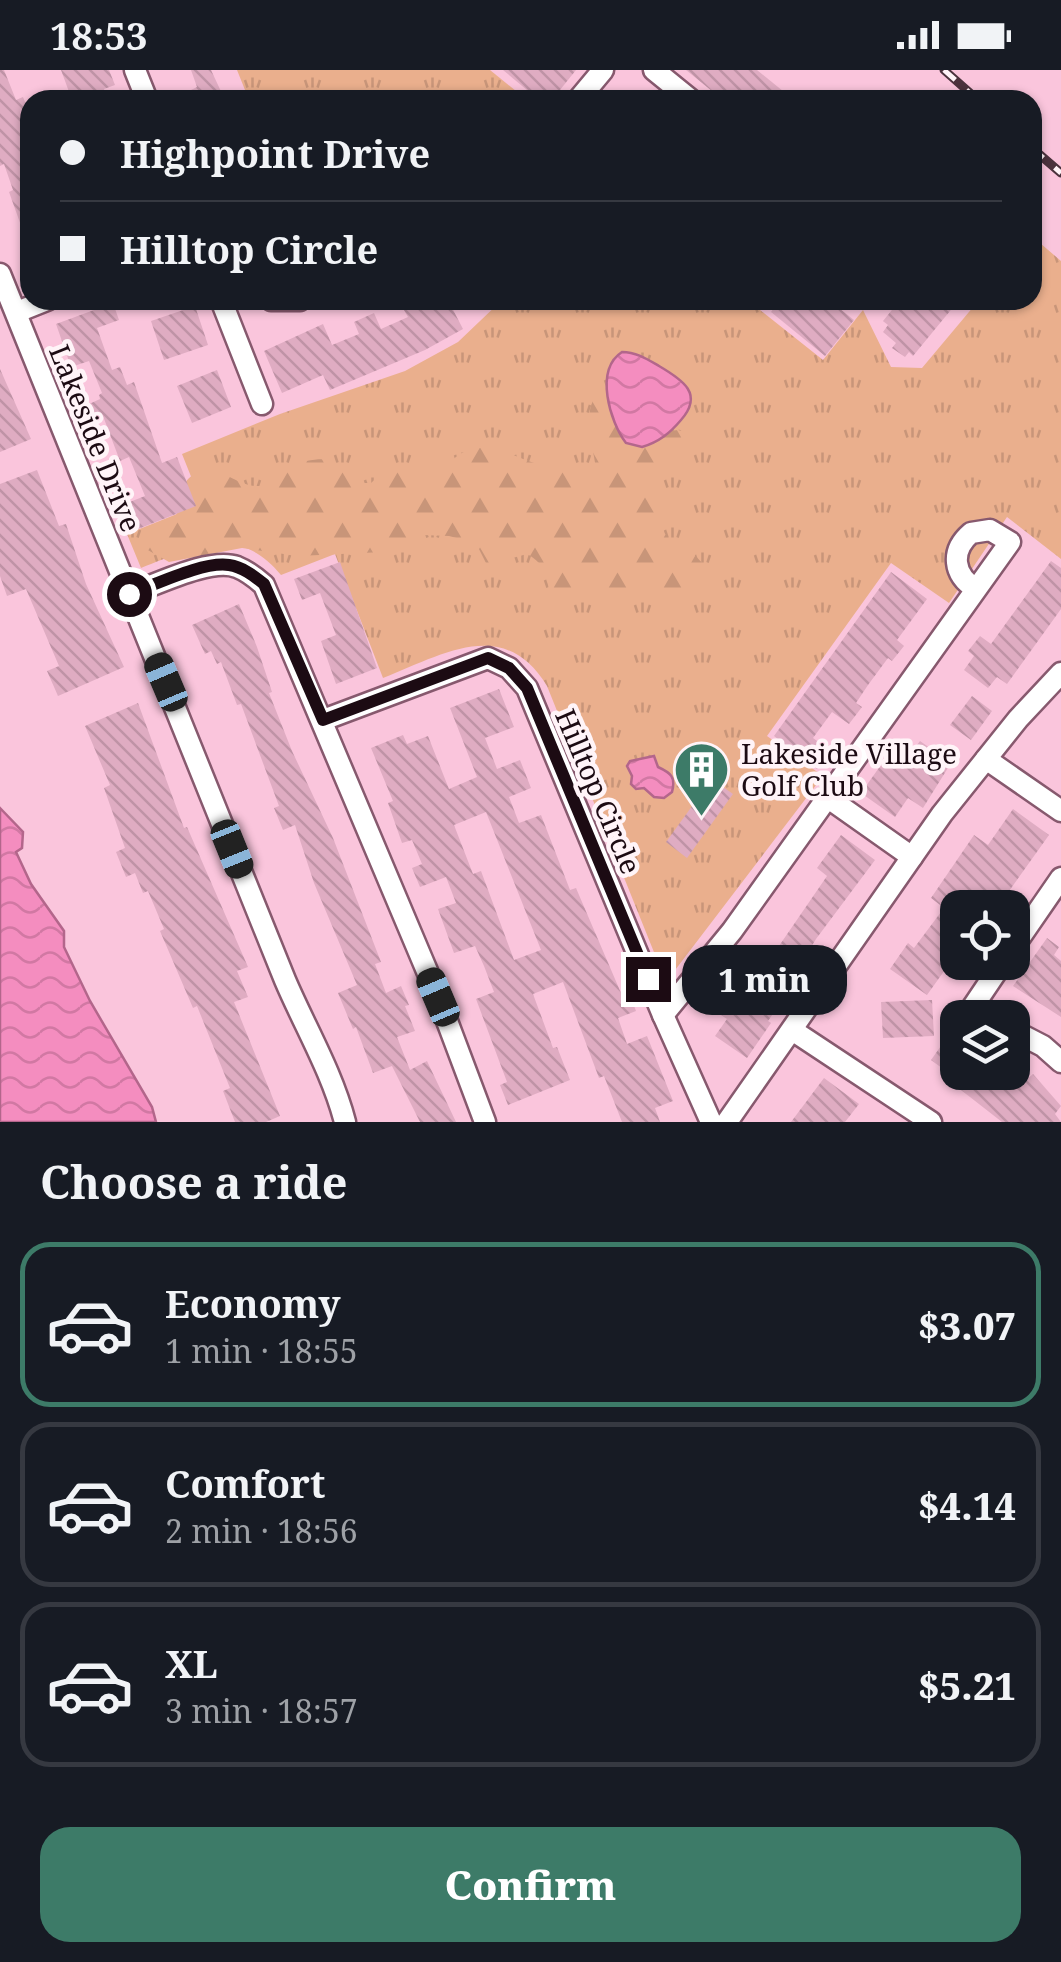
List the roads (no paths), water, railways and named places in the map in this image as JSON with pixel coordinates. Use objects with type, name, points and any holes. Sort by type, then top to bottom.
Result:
[{"type":"street","points":[[586,90],[603,70]]},
{"type":"street","points":[[654,70],[679,90]]},
{"type":"street","name":"Lakeside Drive","points":[[0,274],[284,980],[314,1048],[336,1086],[345,1122]]},
{"type":"street","points":[[17,312],[22,310]]},
{"type":"street","points":[[225,310],[262,404]]},
{"type":"street","points":[[129,594],[201,568],[224,564],[251,574],[264,584],[438,997],[485,1122]]},
{"type":"street","points":[[663,1015],[732,931],[976,589]]},
{"type":"street","name":"Hilltop Circle","points":[[323,720],[488,658],[509,668],[527,688],[711,1122]]},
{"type":"street","points":[[727,1122],[912,858],[986,760],[1061,673]]},
{"type":"street","points":[[986,760],[1061,810]]},
{"type":"street","points":[[827,797],[912,858]]},
{"type":"street","points":[[1030,923],[1061,878]]},
{"type":"street","points":[[792,1030],[904,1114],[931,1122]]},
{"type":"street","points":[[1030,1039],[1061,1062]]},
{"type":"water","points":[[622,352],[641,356],[668,371],[683,382],[690,395],[688,411],[677,425],[659,440],[642,447],[626,443],[607,396],[609,371]]},
{"type":"water","points":[[654,756],[658,767],[673,779],[672,792],[664,798],[631,784],[627,766],[630,761]]},
{"type":"water","points":[[0,808],[23,832],[22,848],[16,852],[31,884],[64,931],[64,947],[90,1001],[152,1107],[156,1122],[0,1122]]},
{"type":"railway","points":[[944,70],[967,90]]},
{"type":"railway","points":[[1042,157],[1061,173]]},
{"type":"place","name":"Lakeside Village Golf Club","points":[[702,818]]}]
